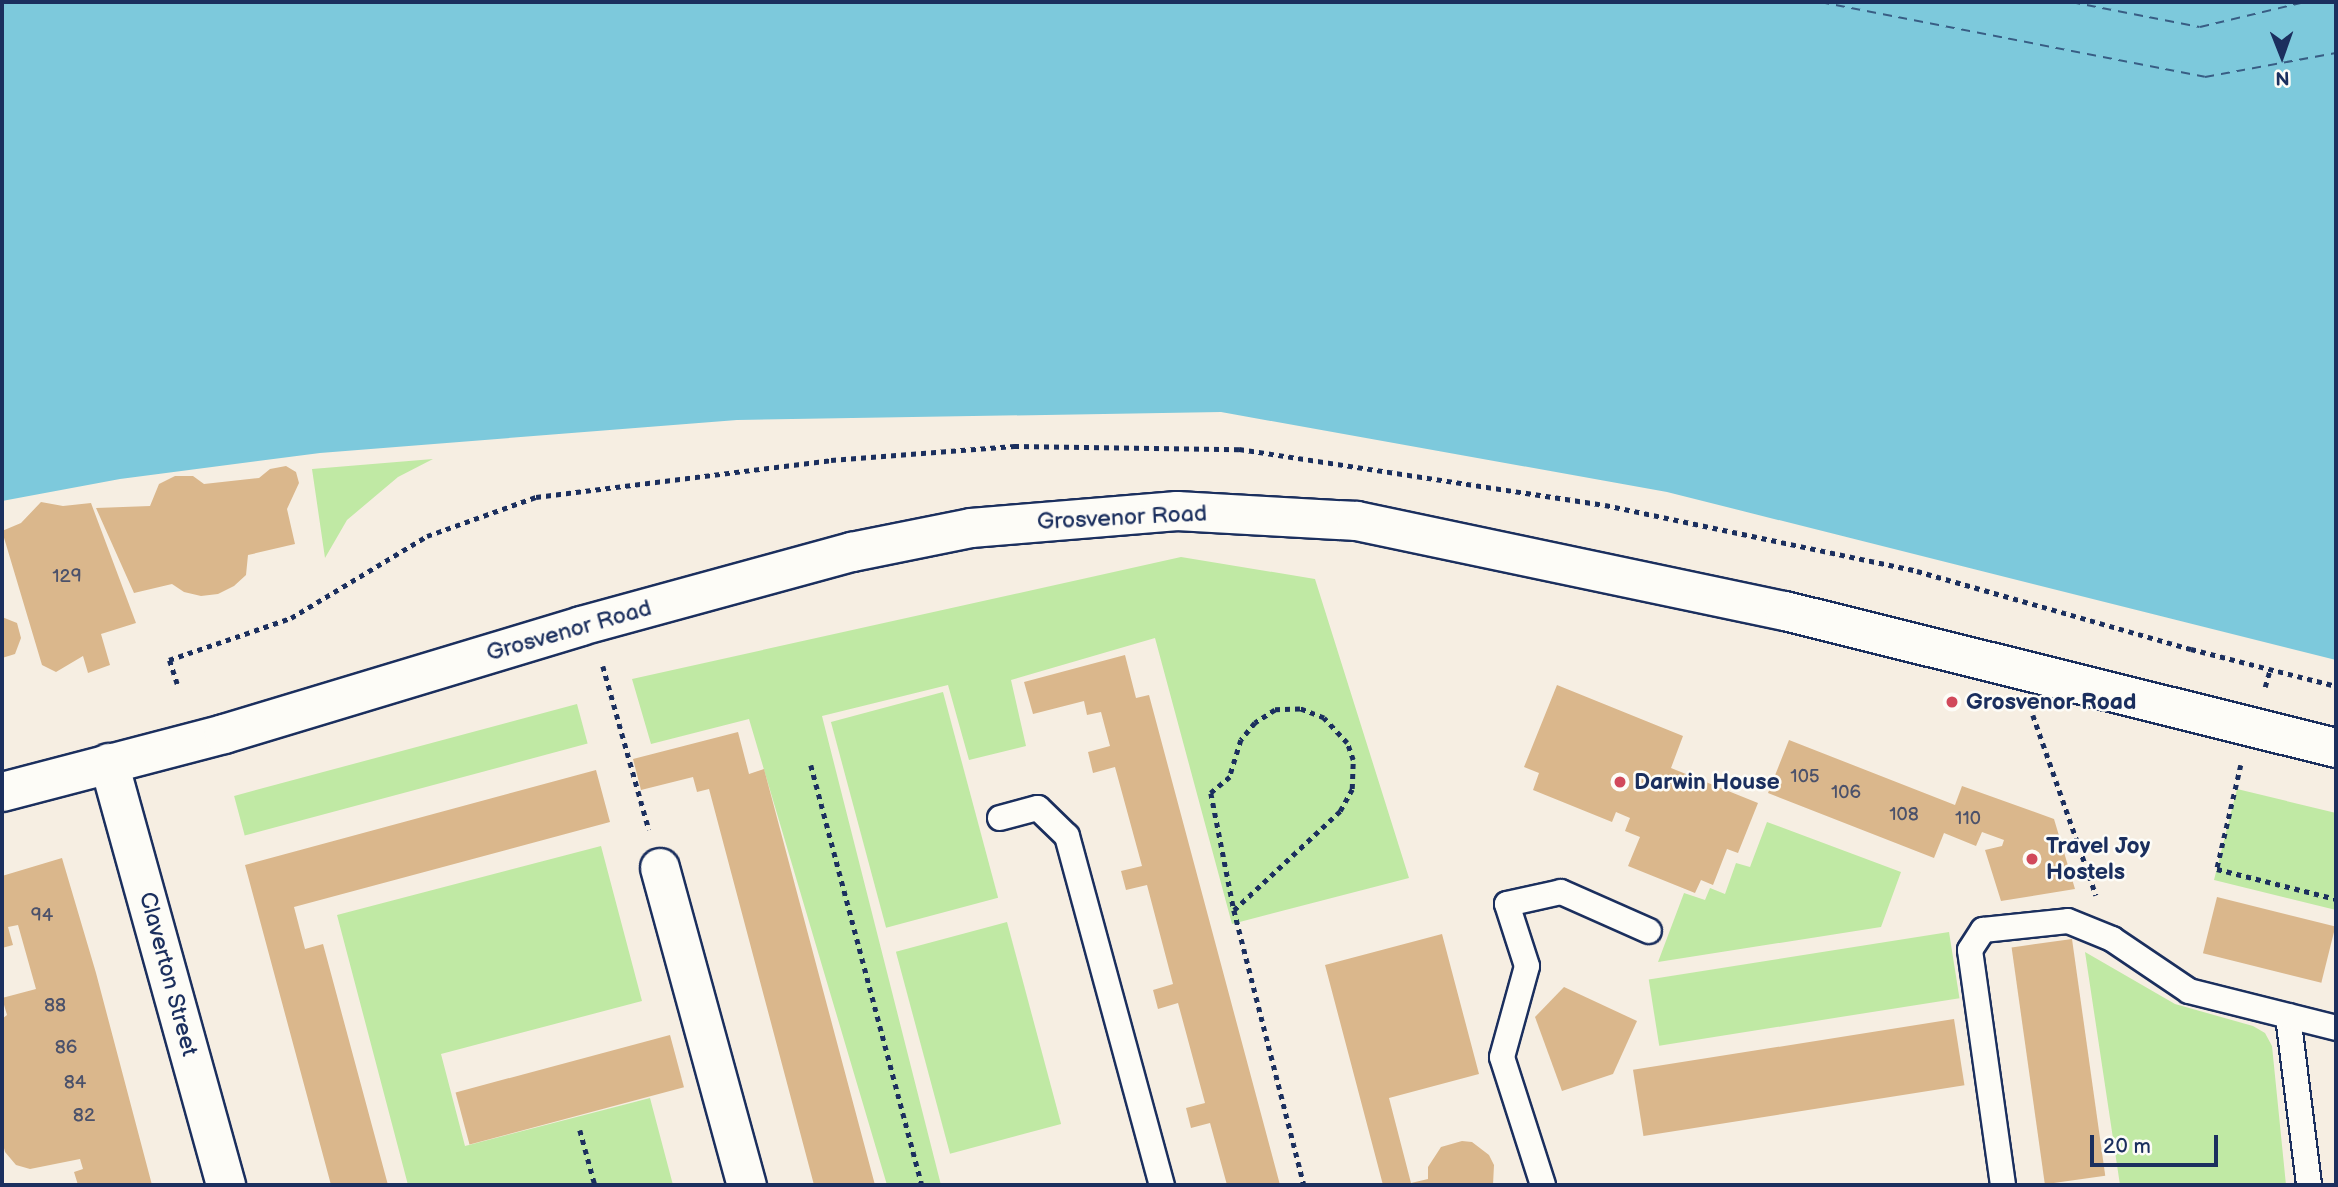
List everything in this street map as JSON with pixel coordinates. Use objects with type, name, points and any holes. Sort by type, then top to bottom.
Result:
[{"type":"main road","name":"Grosvenor Road","points":[[2,792],[224,734],[581,626],[852,552],[971,528],[1177,511],[1357,521],[1785,611],[2336,748]]},
{"type":"main road","name":"Claverton Street","points":[[109,763],[226,1185]]},
{"type":"main road","points":[[660,868],[747,1185]]},
{"type":"lane","points":[[1000,818],[1038,808],[1067,836],[1162,1185]]},
{"type":"lane","points":[[1543,1185],[1502,1057],[1527,966],[1507,904],[1561,892],[1649,931]]},
{"type":"lane","points":[[2003,1185],[1970,950],[1983,930],[2068,921],[2112,939],[2189,990],[2336,1028]]},
{"type":"lane","points":[[2288,1016],[2309,1185]]},
{"type":"path","points":[[603,666],[660,868]]},
{"type":"path","points":[[1234,910],[1340,811],[1352,789],[1353,760],[1347,743],[1324,718],[1300,709],[1275,710],[1255,723],[1241,740],[1230,777],[1211,793],[1234,910],[1304,1185]]},
{"type":"path","points":[[2032,712],[2112,939]]},
{"type":"path","points":[[811,765],[922,1185]]},
{"type":"path","points":[[2241,765],[2217,869],[2336,899]]},
{"type":"path","points":[[580,1130],[595,1185]]},
{"type":"green space","points":[[433,459],[398,477],[347,520],[325,558],[312,469]]},
{"type":"green space","points":[[1181,557],[1315,579],[1409,878],[1232,924],[1155,638],[1011,680],[1026,746],[969,760],[948,685],[822,716],[941,1185],[887,1185],[749,719],[651,744],[632,679]]},
{"type":"green space","points":[[943,692],[998,898],[886,928],[831,722]]},
{"type":"green space","points":[[577,704],[588,744],[245,835],[234,796]]},
{"type":"green space","points":[[2237,789],[2336,813],[2336,910],[2214,880]]},
{"type":"green space","points":[[1767,822],[1901,872],[1881,927],[1658,962],[1684,893],[1705,900],[1710,888],[1725,894],[1736,863],[1750,867]]},
{"type":"green space","points":[[601,846],[642,1001],[441,1054],[465,1146],[650,1098],[673,1185],[408,1185],[337,915]]},
{"type":"green space","points":[[1007,922],[1061,1124],[950,1154],[896,952]]},
{"type":"green space","points":[[1949,932],[1959,998],[1659,1046],[1649,980]]},
{"type":"green space","points":[[2085,952],[2175,1004],[2253,1026],[2265,1033],[2272,1046],[2286,1185],[2120,1185]]},
{"type":"water","points":[[2,2],[2336,2],[2336,660],[1667,492],[1221,412],[737,420],[320,453],[120,479],[2,501]]},
{"type":"building","points":[[286,466],[296,472],[299,483],[287,509],[295,544],[248,555],[246,575],[234,586],[218,594],[201,596],[184,592],[172,584],[134,593],[96,508],[150,506],[159,484],[175,476],[193,476],[204,484],[259,478],[270,469]]},
{"type":"building","points":[[41,502],[63,506],[91,503],[136,623],[101,634],[110,665],[88,673],[83,656],[56,672],[42,665],[2,531],[21,523]]},
{"type":"building","points":[[2,617],[17,623],[21,638],[15,654],[2,658]]},
{"type":"building","points":[[1125,655],[1136,698],[1149,695],[1280,1185],[1227,1185],[1210,1123],[1191,1128],[1186,1108],[1205,1103],[1178,1003],[1158,1009],[1153,990],[1173,984],[1147,885],[1126,890],[1121,871],[1142,866],[1115,767],[1093,773],[1088,752],[1110,746],[1101,712],[1087,715],[1084,701],[1033,714],[1024,682]]},
{"type":"building","name":"Darwin House","points":[[1557,685],[1683,736],[1671,768],[1758,803],[1738,853],[1727,849],[1713,885],[1701,880],[1695,893],[1628,866],[1640,837],[1625,831],[1630,818],[1616,812],[1612,822],[1533,790],[1539,773],[1524,767]]},
{"type":"building","points":[[738,732],[749,774],[764,769],[875,1185],[814,1185],[709,789],[697,792],[693,777],[641,790],[633,759]]},
{"type":"building","points":[[1789,740],[1955,805],[1962,786],[2054,819],[2075,889],[2001,901],[1985,850],[2002,846],[2004,840],[1982,832],[1976,846],[1944,833],[1934,858],[1768,793]]},
{"type":"building","points":[[596,770],[610,822],[294,907],[305,949],[323,944],[388,1185],[331,1185],[245,865]]},
{"type":"building","points":[[62,858],[96,973],[152,1185],[78,1185],[74,1172],[83,1169],[80,1159],[30,1169],[16,1165],[5,1152],[2,1140],[2,1019],[7,1015],[2,998],[36,989],[18,925],[8,927],[13,945],[2,948],[2,876]]},
{"type":"building","points":[[2217,897],[2335,927],[2321,983],[2203,953]]},
{"type":"building","points":[[1442,934],[1479,1074],[1389,1098],[1411,1183],[1428,1179],[1428,1167],[1441,1147],[1462,1141],[1472,1142],[1489,1155],[1494,1165],[1493,1185],[1383,1185],[1325,965]]},
{"type":"building","points":[[2072,939],[2105,1176],[2045,1184],[2012,947]]},
{"type":"building","points":[[1564,987],[1637,1021],[1613,1074],[1562,1091],[1535,1017]]},
{"type":"building","points":[[1954,1019],[1964,1085],[1643,1136],[1633,1070]]},
{"type":"building","points":[[670,1035],[684,1087],[470,1145],[456,1092]]},
{"type":"ferry route","points":[[1820,2],[2205,77],[2336,53]]},
{"type":"ferry route","points":[[2071,2],[2200,27],[2305,2]]},
{"type":"place","name":"Grosvenor Road","points":[[1952,702]]},
{"type":"place","name":"Darwin House","points":[[1620,782]]},
{"type":"place","name":"Travel Joy Hostels","points":[[2032,859]]}]
